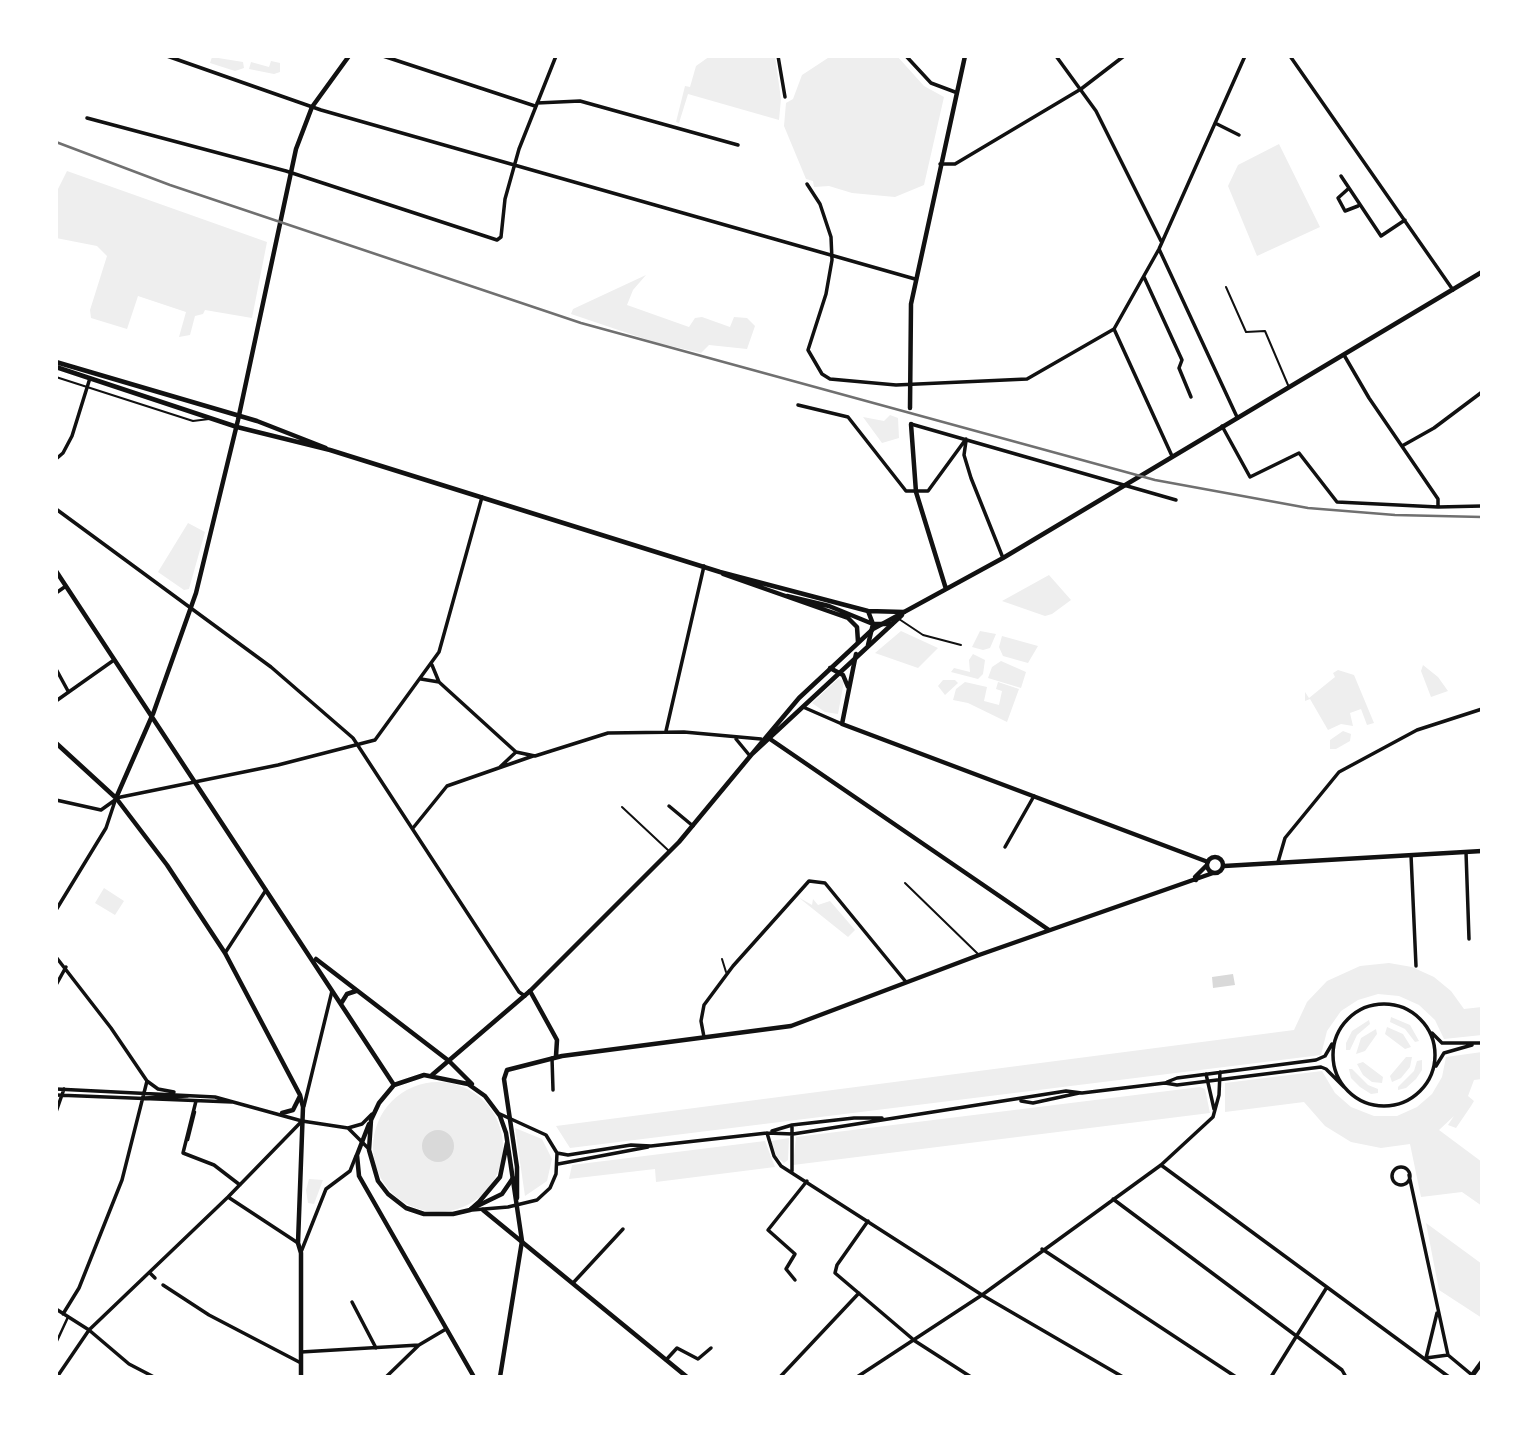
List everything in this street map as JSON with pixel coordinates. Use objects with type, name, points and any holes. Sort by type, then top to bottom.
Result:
[{"type":"main road","points":[[1471,1376],[1482,1362]]},
{"type":"street","points":[[167,56],[312,107],[915,279]]},
{"type":"street","points":[[56,910],[58,902],[106,828],[192,610],[237,427],[290,173],[312,107],[349,56]]},
{"type":"street","points":[[383,56],[536,105],[580,101],[738,145]]},
{"type":"street","points":[[87,118],[290,173],[499,239],[514,165],[556,56]]},
{"type":"street","points":[[778,56],[785,97]]},
{"type":"street","points":[[906,56],[931,83],[955,92]]},
{"type":"street","points":[[910,408],[909,328],[915,279],[965,56]]},
{"type":"street","points":[[1056,56],[1109,133],[1161,241]]},
{"type":"street","points":[[940,164],[955,164],[1081,89],[1124,56]]},
{"type":"street","points":[[807,184],[828,221],[832,254],[826,294],[809,346],[813,359],[830,379],[909,384],[1027,379],[1114,329],[1159,248],[1245,56]]},
{"type":"street","points":[[1290,56],[1452,290]]},
{"type":"street","points":[[1215,123],[1239,135]]},
{"type":"street","points":[[1341,176],[1381,236],[1405,220]]},
{"type":"street","points":[[1348,189],[1338,198],[1345,211],[1359,205]]},
{"type":"street","points":[[1159,248],[1237,417]]},
{"type":"street","points":[[751,756],[761,739],[777,722],[873,627],[1003,558],[1288,385],[1482,272]]},
{"type":"street","points":[[1144,277],[1182,360],[1179,368],[1191,397]]},
{"type":"street","points":[[1114,329],[1172,456]]},
{"type":"street","points":[[1343,353],[1438,499],[1438,507]]},
{"type":"street","points":[[56,362],[239,415],[313,440],[330,450]]},
{"type":"street","points":[[56,367],[237,427],[330,450],[704,566],[853,622],[857,627],[858,642]]},
{"type":"street","points":[[56,459],[63,453],[72,436],[90,378]]},
{"type":"street","points":[[1402,446],[1434,428],[1482,392]]},
{"type":"street","points":[[798,405],[848,417],[898,485],[906,491],[928,491],[967,439]]},
{"type":"street","points":[[946,589],[916,492],[911,424],[1128,484],[1176,500]]},
{"type":"street","points":[[1222,426],[1250,477],[1299,453],[1337,502],[1438,507],[1482,506]]},
{"type":"street","points":[[967,439],[964,455],[1003,558]]},
{"type":"street","points":[[56,800],[101,810],[116,798],[368,744],[381,734],[439,652],[482,497]]},
{"type":"street","points":[[56,509],[271,667],[359,745],[519,992],[525,996]]},
{"type":"street","points":[[666,732],[704,566]]},
{"type":"street","points":[[56,571],[153,714],[394,1085]]},
{"type":"street","points":[[720,572],[868,611],[905,612]]},
{"type":"street","points":[[56,593],[66,586]]},
{"type":"street","points":[[783,595],[829,606],[873,627]]},
{"type":"street","points":[[868,611],[873,627],[868,645]]},
{"type":"street","points":[[432,1075],[525,996],[669,852],[751,756],[856,654],[905,612]]},
{"type":"street","points":[[880,625],[893,625]]},
{"type":"street","points":[[842,724],[856,654]]},
{"type":"street","points":[[56,701],[114,660]]},
{"type":"street","points":[[432,665],[439,682],[516,752],[535,755]]},
{"type":"street","points":[[830,668],[844,676],[849,688]]},
{"type":"street","points":[[56,669],[68,691]]},
{"type":"street","points":[[421,679],[439,682]]},
{"type":"street","points":[[801,706],[813,714],[1208,863],[1213,873]]},
{"type":"street","points":[[1278,862],[1285,838],[1339,772],[1417,730],[1482,712]]},
{"type":"street","points":[[770,739],[777,722]]},
{"type":"street","points":[[413,828],[447,786],[608,733],[666,732],[761,739]]},
{"type":"street","points":[[736,739],[751,756]]},
{"type":"street","points":[[770,739],[1049,930]]},
{"type":"street","points":[[56,743],[116,798],[167,865],[225,953],[300,1095],[303,1107]]},
{"type":"street","points":[[496,771],[516,752]]},
{"type":"street","points":[[1005,846],[1034,796]]},
{"type":"street","points":[[669,806],[693,826]]},
{"type":"street","points":[[1224,866],[1482,851]]},
{"type":"street","points":[[1466,852],[1469,939]]},
{"type":"street","points":[[1412,855],[1416,967]]},
{"type":"street","points":[[1196,880],[1195,877],[1208,863],[1219,858],[1224,866]]},
{"type":"street","points":[[500,1377],[522,1241],[517,1167],[505,1072],[553,1058],[791,1026],[979,955],[1221,871],[1224,866]]},
{"type":"street","points":[[704,1037],[701,1021],[704,1005],[727,973],[802,885],[816,880],[825,883],[906,983]]},
{"type":"street","points":[[225,953],[266,888]]},
{"type":"street","points":[[311,955],[449,1061],[497,1111],[541,1131],[557,1153],[558,1164],[554,1181],[547,1192],[537,1199],[518,1205],[433,1215],[406,1208],[388,1194],[378,1181],[369,1150],[372,1117]]},
{"type":"street","points":[[56,957],[66,967],[147,1082],[158,1089],[234,1102],[302,1121],[348,1128],[362,1124],[372,1117]]},
{"type":"street","points":[[56,985],[66,967]]},
{"type":"street","points":[[302,1377],[298,1243],[303,1107],[333,989]]},
{"type":"street","points":[[342,1002],[346,994],[357,991]]},
{"type":"street","points":[[530,991],[557,1040],[558,1051],[553,1058],[553,1090]]},
{"type":"street","points":[[1165,1083],[1206,1074],[1320,1059],[1355,1012],[1382,1003],[1407,1009],[1443,1042],[1474,1044]]},
{"type":"street","points":[[1424,1023],[1435,1048],[1434,1065],[1429,1080]]},
{"type":"street","points":[[1337,1034],[1333,1062],[1344,1087]]},
{"type":"street","points":[[557,1153],[568,1155],[631,1146],[793,1133],[1019,1101],[1033,1103],[1082,1093],[1321,1068],[1326,1069],[1364,1102],[1388,1106],[1412,1098],[1429,1080],[1444,1053],[1482,1043]]},
{"type":"street","points":[[857,1377],[982,1295],[1161,1165],[1213,1117],[1220,1072]]},
{"type":"street","points":[[1206,1074],[1214,1111]]},
{"type":"street","points":[[300,1253],[326,1189],[350,1171],[372,1117],[394,1085],[416,1076],[432,1075],[461,1081],[478,1090]]},
{"type":"street","points":[[56,1343],[122,1180],[142,1093],[147,1082]]},
{"type":"street","points":[[56,1089],[190,1094]]},
{"type":"street","points":[[56,1112],[59,1095],[64,1090]]},
{"type":"street","points":[[142,1099],[190,1094]]},
{"type":"street","points":[[59,1095],[234,1102]]},
{"type":"street","points":[[282,1114],[293,1110],[300,1095]]},
{"type":"street","points":[[197,1102],[184,1152],[215,1164],[236,1180]]},
{"type":"street","points":[[197,1102],[183,1153],[214,1165],[240,1185]]},
{"type":"street","points":[[497,1111],[507,1143],[518,1205]]},
{"type":"street","points":[[767,1133],[792,1125],[860,1117],[885,1118]]},
{"type":"street","points":[[57,1377],[89,1330],[228,1197],[302,1121]]},
{"type":"street","points":[[792,1125],[792,1171]]},
{"type":"street","points":[[348,1128],[369,1150]]},
{"type":"street","points":[[767,1133],[774,1157],[781,1166],[982,1295],[1123,1377]]},
{"type":"street","points":[[470,1210],[497,1183],[505,1164],[507,1143]]},
{"type":"street","points":[[558,1164],[632,1153],[651,1146]]},
{"type":"street","points":[[356,1154],[359,1177],[474,1377]]},
{"type":"street","points":[[1161,1165],[1449,1377]]},
{"type":"street","points":[[470,1210],[497,1198],[512,1180],[517,1167]]},
{"type":"street","points":[[1409,1175],[1407,1182],[1402,1185],[1392,1178],[1395,1170],[1401,1168],[1409,1175],[1448,1355],[1471,1376]]},
{"type":"street","points":[[794,1280],[786,1269],[795,1254],[768,1230],[807,1181]]},
{"type":"street","points":[[228,1197],[298,1243]]},
{"type":"street","points":[[1113,1199],[1342,1370],[1346,1377]]},
{"type":"street","points":[[483,1210],[687,1377]]},
{"type":"street","points":[[868,1221],[835,1270],[915,1341],[971,1377]]},
{"type":"street","points":[[573,1283],[624,1229]]},
{"type":"street","points":[[1042,1249],[1236,1377]]},
{"type":"street","points":[[150,1273],[155,1278]]},
{"type":"street","points":[[163,1285],[209,1315],[301,1363]]},
{"type":"street","points":[[1271,1377],[1327,1287]]},
{"type":"street","points":[[780,1377],[859,1293]]},
{"type":"street","points":[[352,1303],[376,1348]]},
{"type":"street","points":[[56,1309],[89,1330],[129,1364],[154,1377]]},
{"type":"street","points":[[1426,1358],[1437,1310]]},
{"type":"street","points":[[386,1377],[419,1345],[446,1329]]},
{"type":"street","points":[[301,1352],[419,1345]]},
{"type":"street","points":[[666,1360],[677,1348],[698,1359],[710,1348]]},
{"type":"street","points":[[1426,1358],[1448,1355]]},
{"type":"lane","points":[[1226,287],[1246,332],[1265,331],[1288,385]]},
{"type":"lane","points":[[56,377],[193,421],[211,418]]},
{"type":"lane","points":[[898,619],[923,635],[961,645]]},
{"type":"lane","points":[[622,807],[669,852]]},
{"type":"lane","points":[[905,883],[979,955]]},
{"type":"lane","points":[[722,959],[727,973]]},
{"type":"shaded area","points":[[710,56],[775,56],[781,99],[779,120],[688,94],[679,123],[676,122],[685,86],[690,87],[696,66]]},
{"type":"shaded area","points":[[831,56],[897,56],[924,86],[944,97],[924,185],[895,197],[852,193],[829,186],[814,187],[813,181],[806,179],[784,126],[786,103],[793,99],[802,75]]},
{"type":"shaded area","points":[[212,57],[243,62],[244,68],[235,71],[210,63]]},
{"type":"shaded area","points":[[271,61],[280,63],[280,72],[274,74],[249,69],[251,62],[269,67]]},
{"type":"shaded area","points":[[1279,144],[1320,227],[1257,256],[1228,186],[1238,165]]},
{"type":"shaded area","points":[[67,171],[267,242],[252,318],[205,310],[203,314],[195,316],[190,335],[179,337],[186,312],[138,296],[127,329],[91,318],[90,310],[107,256],[97,246],[56,238],[56,193]]},
{"type":"shaded area","points":[[646,275],[633,290],[627,305],[689,327],[695,318],[702,317],[730,327],[734,317],[747,318],[755,326],[747,349],[709,345],[701,353],[654,342],[571,314],[573,309]]},
{"type":"shaded area","points":[[890,415],[898,418],[899,438],[882,443],[863,417],[884,421]]},
{"type":"shaded area","points":[[188,523],[205,532],[189,589],[184,590],[158,572]]},
{"type":"shaded area","points":[[1049,575],[1071,600],[1052,614],[1045,616],[1002,601]]},
{"type":"shaded area","points":[[901,631],[938,648],[918,668],[875,653]]},
{"type":"shaded area","points":[[980,631],[996,634],[990,648],[983,650],[972,647]]},
{"type":"shaded area","points":[[1002,636],[1038,646],[1028,663],[1003,656],[999,647]]},
{"type":"shaded area","points":[[973,654],[985,660],[983,674],[978,679],[951,672],[954,668],[970,672],[969,660]]},
{"type":"shaded area","points":[[1001,661],[1026,672],[1021,688],[988,678],[992,667]]},
{"type":"shaded area","points":[[1423,665],[1438,677],[1448,691],[1431,697],[1421,671]]},
{"type":"shaded area","points":[[1338,670],[1354,675],[1374,723],[1367,725],[1361,709],[1350,713],[1353,726],[1341,724],[1328,730],[1310,699],[1305,701],[1305,692],[1309,698],[1335,677],[1333,673]]},
{"type":"shaded area","points":[[838,679],[844,681],[838,714],[825,712],[812,703]]},
{"type":"shaded area","points":[[943,680],[955,680],[958,683],[945,695],[938,686]]},
{"type":"shaded area","points":[[965,682],[987,687],[984,701],[999,705],[1002,691],[996,689],[998,682],[1019,689],[1007,722],[968,703],[953,700],[956,689]]},
{"type":"shaded area","points":[[1343,731],[1351,734],[1350,741],[1336,749],[1330,749],[1330,740]]},
{"type":"shaded area","points":[[104,888],[124,901],[115,915],[95,903]]},
{"type":"shaded area","points":[[798,897],[812,905],[813,899],[818,905],[830,901],[855,930],[848,937]]},
{"type":"shaded area","points":[[1389,963],[1412,967],[1434,977],[1451,991],[1464,1009],[1482,1007],[1482,1035],[1444,1039],[1435,1020],[1419,1005],[1399,996],[1378,994],[1358,1000],[1341,1011],[1327,1031],[1321,1055],[570,1148],[556,1126],[1294,1030],[1307,1002],[1327,981],[1360,966]]},
{"type":"shaded area","points":[[1233,974],[1235,985],[1213,988],[1212,977]]},
{"type":"shaded area","points":[[1391,1017],[1410,1025],[1419,1041],[1415,1042],[1405,1029],[1390,1022]]},
{"type":"shaded area","points":[[1369,1020],[1370,1024],[1357,1035],[1350,1050],[1346,1050],[1346,1043],[1352,1031]]},
{"type":"shaded area","points":[[1387,1027],[1403,1034],[1411,1047],[1405,1049],[1385,1034]]},
{"type":"shaded area","points":[[1376,1029],[1377,1034],[1365,1051],[1356,1054],[1361,1038]]},
{"type":"shaded area","points":[[1482,1052],[1482,1079],[1474,1080],[1468,1096],[1474,1101],[1456,1128],[1448,1125],[1454,1116],[1439,1130],[1482,1162],[1482,1206],[1462,1192],[1421,1197],[1410,1144],[1381,1148],[1351,1142],[1325,1126],[1304,1102],[1225,1112],[1225,1083],[1322,1071],[1335,1093],[1351,1107],[1374,1116],[1397,1116],[1417,1107],[1432,1094],[1442,1077],[1446,1057]]},
{"type":"shaded area","points":[[1406,1057],[1412,1057],[1410,1067],[1401,1078],[1392,1082],[1390,1076]]},
{"type":"shaded area","points":[[1422,1060],[1422,1070],[1416,1079],[1406,1088],[1398,1090],[1414,1071],[1417,1061]]},
{"type":"shaded area","points":[[1363,1062],[1383,1077],[1382,1083],[1372,1082],[1363,1075],[1357,1064]]},
{"type":"shaded area","points":[[1349,1069],[1368,1085],[1378,1089],[1378,1093],[1371,1094],[1360,1087],[1351,1078]]},
{"type":"shaded area","points":[[438,1082],[463,1087],[484,1101],[498,1122],[503,1147],[498,1172],[484,1193],[463,1207],[438,1212],[413,1207],[392,1193],[378,1172],[373,1147],[378,1122],[392,1101],[413,1087]]},
{"type":"shaded area","points":[[1200,1087],[1205,1089],[1210,1113],[793,1165],[796,1137]]},
{"type":"shaded area","points":[[515,1128],[542,1139],[552,1159],[547,1181],[525,1196]]},
{"type":"shaded area","points":[[438,1130],[449,1135],[454,1146],[449,1157],[438,1162],[427,1157],[422,1146],[427,1135]]},
{"type":"shaded area","points":[[789,1138],[788,1160],[784,1163],[777,1157],[771,1141]]},
{"type":"shaded area","points":[[765,1141],[775,1167],[656,1182],[655,1169],[569,1179],[572,1165]]},
{"type":"shaded area","points":[[309,1179],[323,1180],[314,1204],[308,1203],[306,1190]]},
{"type":"shaded area","points":[[1426,1223],[1482,1264],[1482,1318],[1439,1290]]},
{"type":"railway","points":[[56,142],[170,185],[581,323],[1155,480],[1308,508],[1395,515],[1482,517]]}]
